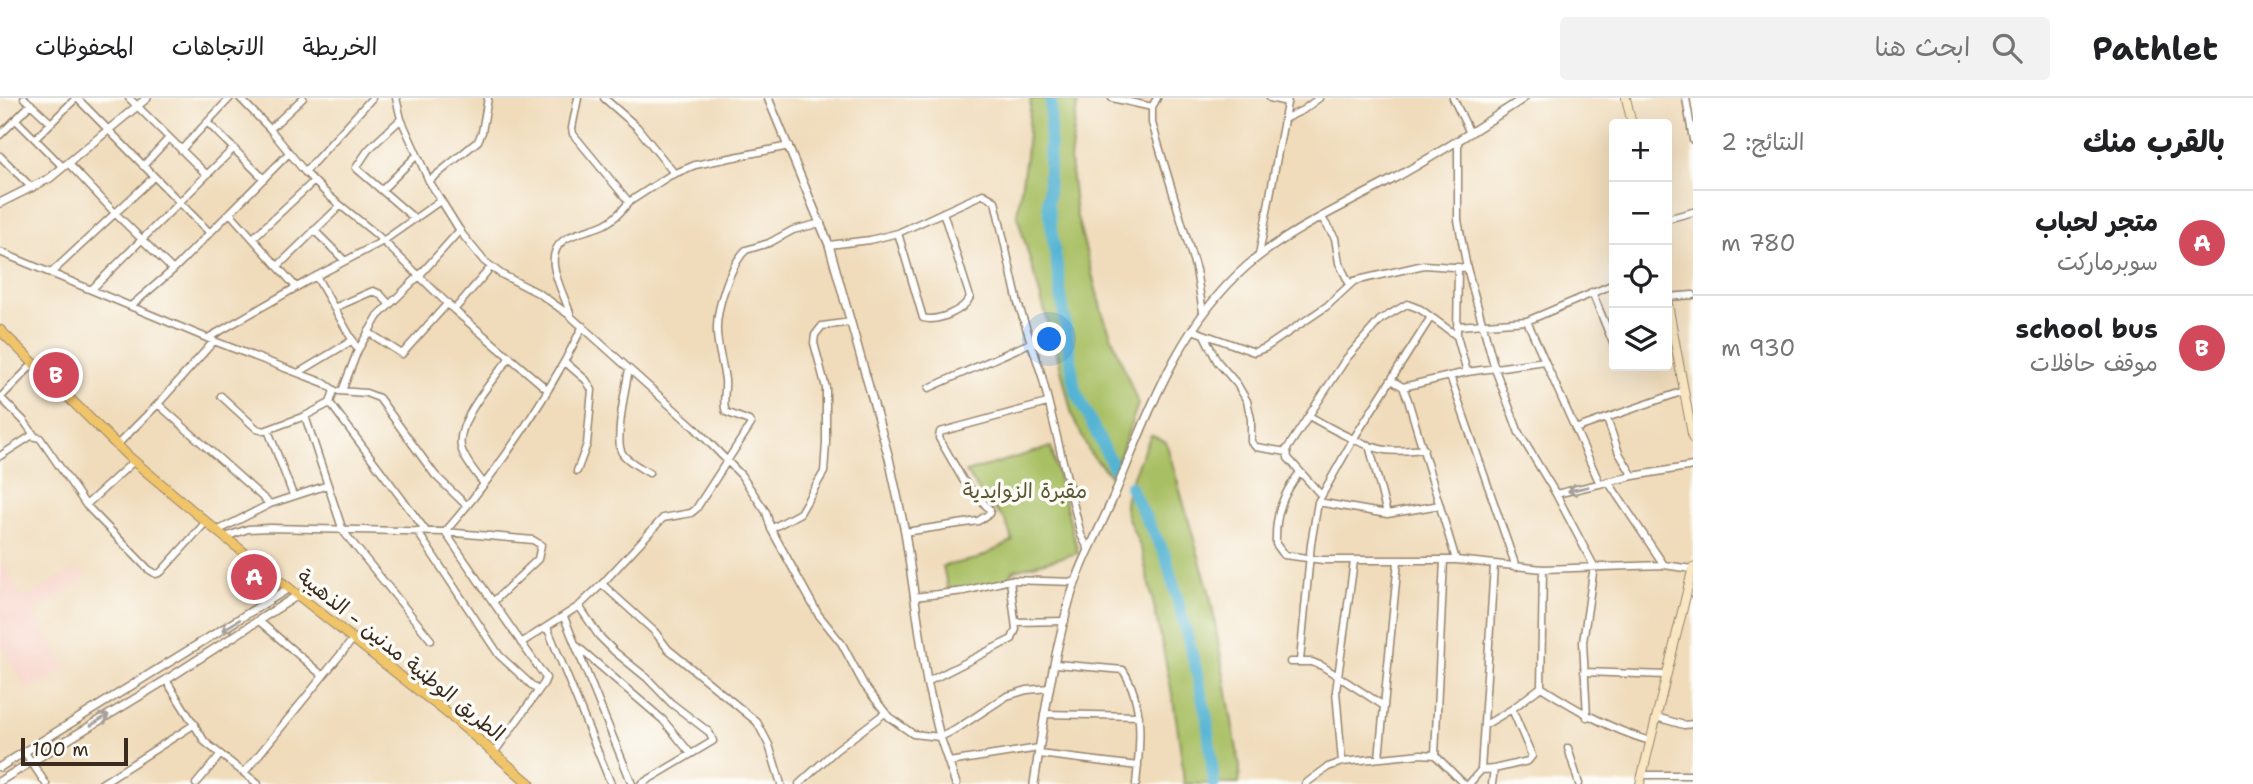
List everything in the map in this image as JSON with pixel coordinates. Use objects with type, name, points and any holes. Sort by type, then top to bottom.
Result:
[{"type":"main road","points":[[1626,98],[1631,119]]},
{"type":"main road","points":[[1669,308],[1693,439]]},
{"type":"main road","name":"الطريق الوطنية مدنين - الذهيبة","points":[[0,330],[134,461],[530,784]]},
{"type":"main road","points":[[1641,780],[1693,568]]},
{"type":"street","points":[[24,98],[51,123]]},
{"type":"street","points":[[36,138],[76,98],[210,233]]},
{"type":"street","points":[[129,98],[207,175]]},
{"type":"street","points":[[0,203],[50,178],[147,98]]},
{"type":"street","points":[[181,150],[230,98]]},
{"type":"street","points":[[240,98],[305,172],[340,206],[383,242],[454,310],[548,390]]},
{"type":"street","points":[[270,129],[303,98]]},
{"type":"street","points":[[305,172],[372,98]]},
{"type":"street","points":[[396,98],[401,119],[440,201],[491,267],[540,293],[570,315],[728,460],[766,512],[771,528],[818,614],[842,644],[864,685],[885,713],[913,734],[940,737],[1016,692],[1049,688]]},
{"type":"street","points":[[429,181],[478,141],[488,98]]},
{"type":"street","points":[[578,98],[573,134],[629,202]]},
{"type":"street","points":[[604,98],[637,127],[674,173]]},
{"type":"street","points":[[768,98],[829,245],[889,458],[905,533],[927,682],[940,737],[956,784]]},
{"type":"street","points":[[1112,98],[1152,107]]},
{"type":"street","points":[[1157,98],[1152,107],[1154,133],[1195,270],[1203,312]]},
{"type":"street","points":[[1259,255],[1288,100],[1270,98]]},
{"type":"street","points":[[1286,118],[1319,98]]},
{"type":"street","points":[[1452,98],[1469,133]]},
{"type":"street","points":[[1034,784],[1049,688],[1075,582],[1154,398],[1203,312],[1259,255],[1458,140],[1524,98]]},
{"type":"street","points":[[1686,98],[1693,140]]},
{"type":"street","points":[[0,135],[31,104]]},
{"type":"street","points":[[401,119],[355,165],[356,169],[415,219]]},
{"type":"street","points":[[16,120],[173,270]]},
{"type":"street","points":[[208,123],[264,179]]},
{"type":"street","points":[[143,166],[168,139]]},
{"type":"street","points":[[1458,140],[1457,206],[1467,268],[1495,369],[1519,433],[1556,494],[1594,566],[1584,626],[1587,717]]},
{"type":"street","points":[[570,315],[554,263],[559,247],[579,231],[610,221],[629,202],[674,173],[715,160],[789,146]]},
{"type":"street","points":[[92,289],[234,148]]},
{"type":"street","points":[[132,305],[173,270],[289,153]]},
{"type":"street","points":[[382,190],[417,155]]},
{"type":"street","points":[[0,156],[32,187]]},
{"type":"street","points":[[51,273],[154,177]]},
{"type":"street","points":[[253,238],[314,181]]},
{"type":"street","points":[[829,245],[898,233],[983,194],[995,201],[1008,265],[1042,376],[1081,535],[1089,550]]},
{"type":"street","points":[[117,445],[158,404],[211,339],[296,287],[383,242],[440,201]]},
{"type":"street","points":[[278,265],[340,206]]},
{"type":"street","points":[[898,233],[923,318],[932,319],[963,308],[970,298],[943,212]]},
{"type":"street","points":[[1672,218],[1693,212]]},
{"type":"street","points":[[230,213],[296,287]]},
{"type":"street","points":[[1322,218],[1335,238],[1339,263],[1349,283]]},
{"type":"street","points":[[521,643],[579,606],[663,518],[691,513],[696,509],[751,424],[724,410],[725,379],[717,333],[724,293],[734,268],[746,250],[769,243],[793,230],[821,223]]},
{"type":"street","points":[[314,230],[345,261]]},
{"type":"street","points":[[342,391],[368,332],[389,304],[419,276],[460,230]]},
{"type":"street","points":[[0,251],[324,383],[334,390],[366,393],[379,398],[435,475],[467,506]]},
{"type":"street","points":[[1192,330],[1248,352],[1259,351],[1327,306],[1349,283],[1424,265],[1467,268]]},
{"type":"street","points":[[454,310],[491,267]]},
{"type":"street","points":[[1458,267],[1457,336],[1468,372]]},
{"type":"street","points":[[316,276],[358,350]]},
{"type":"street","points":[[1457,326],[1527,321],[1609,286]]},
{"type":"street","points":[[334,308],[373,291],[380,293],[389,304]]},
{"type":"street","points":[[1592,292],[1609,333]]},
{"type":"street","points":[[1672,297],[1693,295]]},
{"type":"street","points":[[368,332],[402,354],[447,303]]},
{"type":"street","points":[[1440,505],[1387,514],[1320,498],[1288,457],[1287,452],[1298,430],[1310,416],[1346,359],[1380,320],[1409,304],[1457,336]]},
{"type":"street","points":[[1300,661],[1310,559],[1320,498],[1431,317]]},
{"type":"street","points":[[1527,321],[1600,484]]},
{"type":"street","points":[[771,528],[800,513],[824,472],[826,388],[814,343],[815,335],[822,326],[851,322]]},
{"type":"street","points":[[445,533],[484,484],[548,390],[583,326]]},
{"type":"street","points":[[1204,335],[1217,361],[1247,401],[1251,419],[1251,442],[1256,447],[1287,452]]},
{"type":"street","points":[[298,373],[353,340]]},
{"type":"street","points":[[929,388],[1030,343]]},
{"type":"street","points":[[484,484],[461,448],[462,432],[466,419],[510,357]]},
{"type":"street","points":[[565,362],[591,384],[592,390],[587,444],[577,471]]},
{"type":"street","points":[[1403,387],[1468,372],[1545,362]]},
{"type":"street","points":[[34,363],[0,398],[24,421],[34,435],[40,438],[86,505],[148,569],[161,572],[206,522]]},
{"type":"street","points":[[629,369],[620,451],[623,456],[649,473]]},
{"type":"street","points":[[1450,376],[1516,567]]},
{"type":"street","points":[[1393,380],[1403,387],[1456,560]]},
{"type":"street","points":[[221,396],[257,429],[268,430],[330,403],[334,390]]},
{"type":"street","points":[[1575,429],[1684,391]]},
{"type":"street","points":[[905,533],[978,521],[989,514],[990,510],[963,481],[939,438],[940,432],[1047,402]]},
{"type":"street","points":[[330,403],[426,531]]},
{"type":"street","points":[[158,404],[270,504]]},
{"type":"street","points":[[305,416],[343,531],[431,640]]},
{"type":"street","points":[[1310,416],[1369,445],[1395,451],[1424,449]]},
{"type":"street","points":[[1607,419],[1619,453],[1633,476]]},
{"type":"street","points":[[268,430],[293,495]]},
{"type":"street","points":[[0,456],[34,435]]},
{"type":"street","points":[[1369,445],[1387,514]]},
{"type":"street","points":[[86,505],[134,461]]},
{"type":"street","points":[[1556,494],[1633,476],[1693,466]]},
{"type":"street","points":[[1300,472],[1278,509],[1276,544],[1284,555],[1354,561],[1456,560],[1543,569],[1664,565],[1693,568]]},
{"type":"street","points":[[1609,482],[1664,565]]},
{"type":"street","points":[[221,534],[270,504],[328,485]]},
{"type":"street","points":[[221,534],[270,528],[426,531],[533,540],[541,545],[538,559],[493,602]]},
{"type":"street","points":[[417,531],[499,655],[538,691]]},
{"type":"street","points":[[445,533],[544,673],[544,683],[494,752]]},
{"type":"street","points":[[1435,755],[1444,560]]},
{"type":"street","points":[[1342,762],[1337,706],[1338,676],[1346,634],[1354,561]]},
{"type":"street","points":[[1379,758],[1398,561]]},
{"type":"street","points":[[1481,770],[1494,565]]},
{"type":"street","points":[[1541,687],[1543,569]]},
{"type":"street","points":[[914,597],[964,591],[1010,580],[1075,582]]},
{"type":"street","points":[[927,682],[1007,642],[1015,635],[1016,622],[1010,580]]},
{"type":"street","points":[[602,584],[655,632],[668,649],[757,723],[769,745],[781,784]]},
{"type":"street","points":[[0,767],[289,588]]},
{"type":"street","points":[[0,781],[166,680],[298,595]]},
{"type":"street","points":[[579,606],[599,636],[648,678],[671,703],[709,732],[713,741],[641,784]]},
{"type":"street","points":[[564,617],[632,784]]},
{"type":"street","points":[[259,621],[323,676]]},
{"type":"street","points":[[1016,622],[1065,621]]},
{"type":"street","points":[[547,626],[611,784]]},
{"type":"street","points":[[244,773],[354,638]]},
{"type":"street","points":[[576,646],[663,720],[691,754]]},
{"type":"street","points":[[1290,662],[1300,661],[1322,666],[1384,706]]},
{"type":"street","points":[[1056,664],[1123,670],[1135,694],[1139,716],[1136,784]]},
{"type":"street","points":[[1584,672],[1666,676]]},
{"type":"street","points":[[166,680],[205,742],[258,784]]},
{"type":"street","points":[[1485,725],[1513,709],[1541,687]]},
{"type":"street","points":[[1541,687],[1587,717],[1615,730],[1650,741]]},
{"type":"street","points":[[1305,784],[1328,767],[1342,762],[1421,754],[1435,755],[1466,784],[1481,770],[1528,761],[1532,756],[1513,709]]},
{"type":"street","points":[[799,784],[836,750],[885,713]]},
{"type":"street","points":[[1044,714],[1139,716]]},
{"type":"street","points":[[1657,718],[1684,725],[1693,724]]},
{"type":"street","points":[[101,784],[194,724]]},
{"type":"street","points":[[1568,748],[1579,784]]},
{"type":"street","points":[[24,751],[46,784]]},
{"type":"street","points":[[949,762],[1039,751],[1138,766]]},
{"type":"street","points":[[196,784],[220,755]]},
{"type":"street","points":[[1492,784],[1494,769]]},
{"type":"street","points":[[1641,780],[1693,775]]},
{"type":"shaded area","points":[[0,559],[24,599],[73,569],[76,574],[83,571],[86,576],[83,578],[85,581],[33,612],[67,668],[28,691],[0,644]]},
{"type":"green space","points":[[1031,98],[1078,98],[1070,161],[1076,213],[1102,312],[1138,404],[1112,477],[1090,453],[1072,415],[1017,215]]},
{"type":"green space","points":[[1151,435],[1166,442],[1210,595],[1240,767],[1239,784],[1184,784],[1173,698],[1143,556],[1125,506],[1131,481]]},
{"type":"green space","name":"مقبرة الزوايدية","points":[[1051,447],[1078,553],[1014,570],[1008,579],[974,588],[948,590],[943,566],[977,559],[1013,541],[1005,520],[986,500],[966,472]]},
{"type":"waterway","points":[[1051,98],[1048,205],[1075,390],[1114,468]]},
{"type":"waterway","points":[[1130,487],[1166,557],[1207,719],[1214,784]]},
{"type":"place","name":"school bus","points":[[56,375]]},
{"type":"place","name":"متجر لحباب","points":[[254,577]]}]
